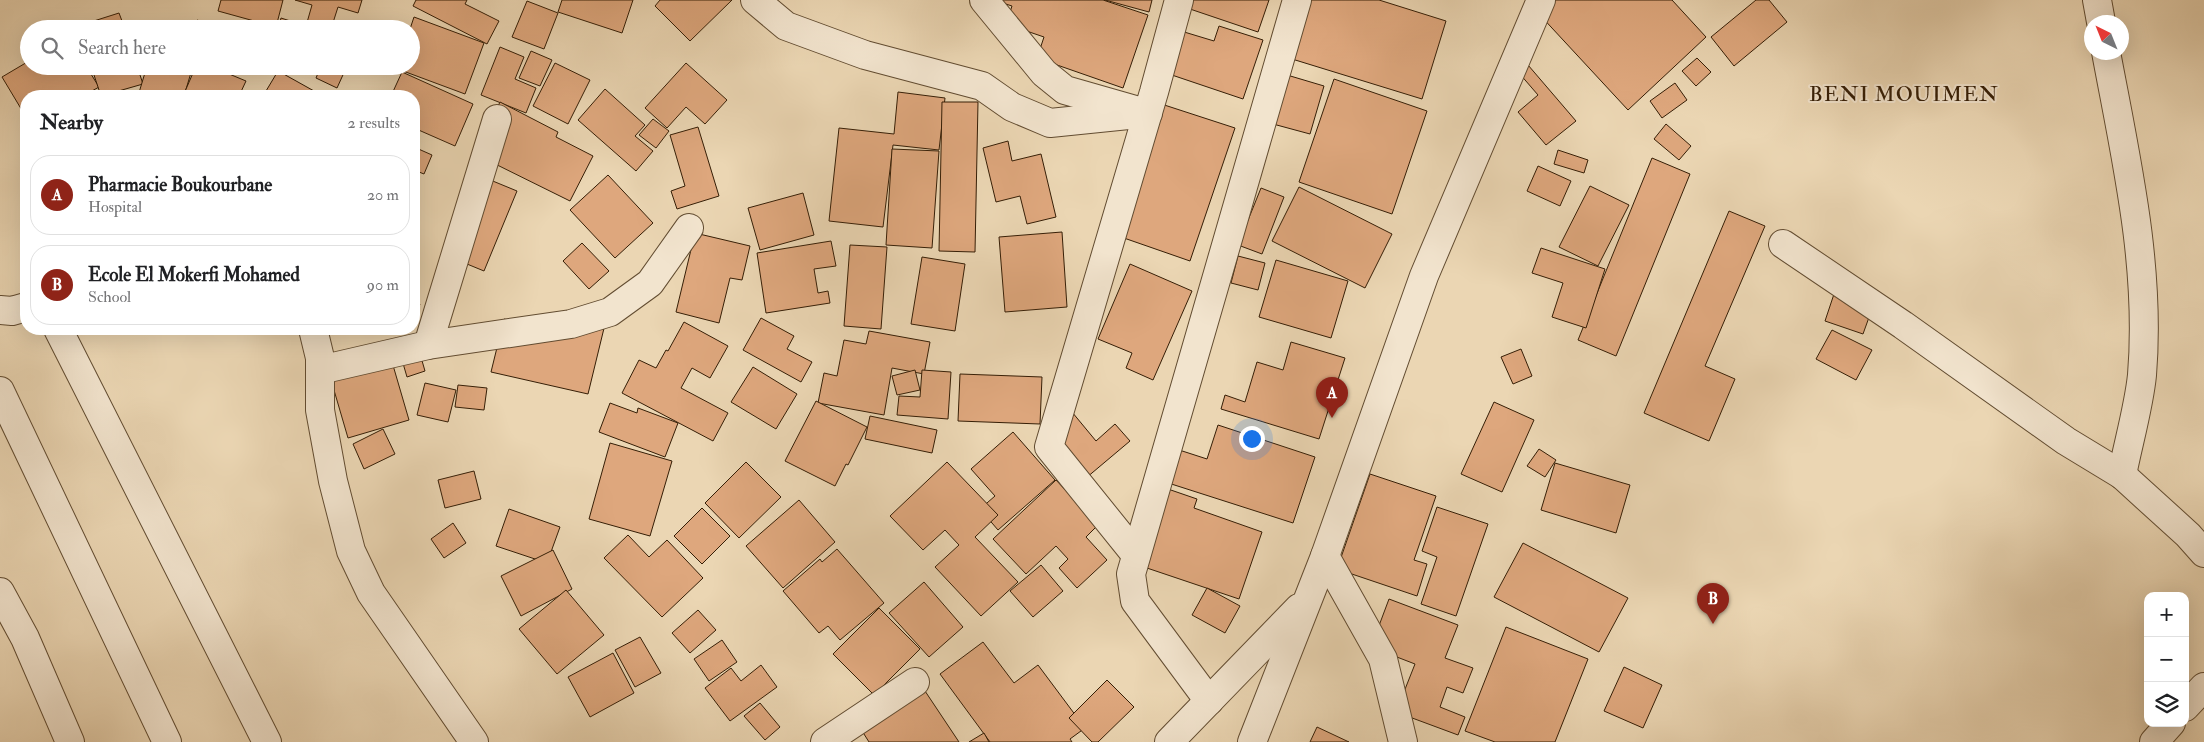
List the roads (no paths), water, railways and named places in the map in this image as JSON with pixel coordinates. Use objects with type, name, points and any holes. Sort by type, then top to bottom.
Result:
[{"type":"street","points":[[756,0],[786,26],[865,55],[982,86],[1012,107],[1050,123],[1148,113]]},
{"type":"street","points":[[984,0],[1044,73],[1065,90],[1148,113]]},
{"type":"street","points":[[1136,556],[1049,447],[1148,113],[1179,0]]},
{"type":"street","points":[[1209,701],[1135,601],[1131,574],[1297,0]]},
{"type":"street","points":[[1252,742],[1325,556],[1424,276],[1541,0]]},
{"type":"street","points":[[2097,0],[2100,15]]},
{"type":"street","points":[[2108,60],[2133,196],[2143,280],[2142,376],[2122,475]]},
{"type":"street","points":[[428,346],[497,119]]},
{"type":"street","points":[[320,370],[428,346],[571,324],[610,312],[650,283],[689,228]]},
{"type":"street","points":[[1783,244],[2058,435],[2122,475],[2204,552]]},
{"type":"street","points":[[0,310],[20,308]]},
{"type":"street","points":[[61,335],[268,742]]},
{"type":"street","points":[[314,335],[320,358],[320,410],[332,481],[351,551],[371,593],[474,742]]},
{"type":"street","points":[[0,391],[167,742]]},
{"type":"street","points":[[1325,556],[1383,659],[1409,740]]},
{"type":"street","points":[[0,592],[25,638],[70,742]]},
{"type":"street","points":[[1169,742],[1308,599]]},
{"type":"street","points":[[825,742],[915,682]]},
{"type":"street","points":[[2189,703],[2204,687]]},
{"type":"street","points":[[2154,742],[2167,727]]},
{"type":"place","name":"Pharmacie Boukourbane","points":[[1332,418]]},
{"type":"place","name":"Ecole El Mokerfi Mohamed","points":[[1713,624]]},
{"type":"district","name":"BENI MOUIMEN","points":[[1904,94]]}]
